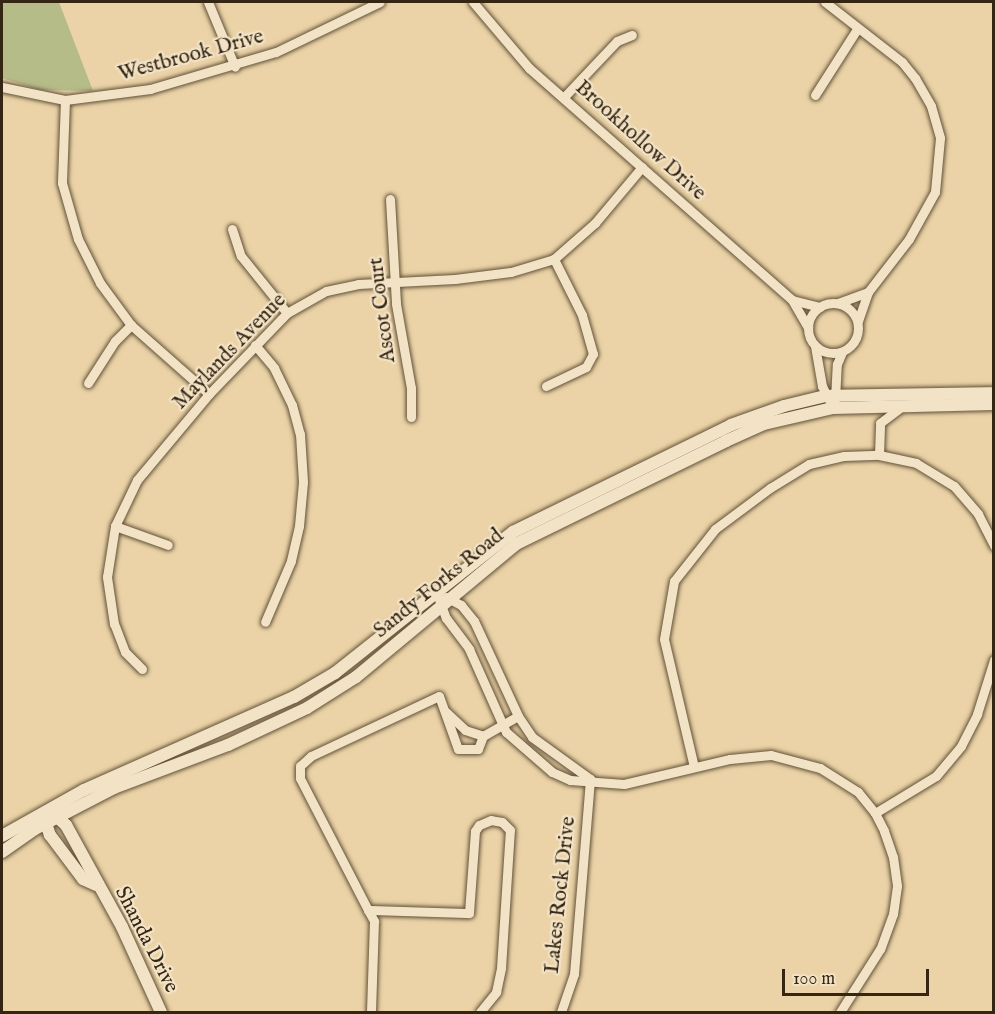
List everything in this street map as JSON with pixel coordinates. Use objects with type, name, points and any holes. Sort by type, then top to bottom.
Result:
[{"type":"street","points":[[208,2],[235,67]]},
{"type":"street","name":"Westbrook Drive","points":[[2,87],[65,100],[150,89],[235,67],[276,52],[380,2]]},
{"type":"street","name":"Brookhollow Drive","points":[[473,2],[504,42],[792,300],[817,348],[831,396]]},
{"type":"street","points":[[825,2],[888,51],[915,78],[931,106],[940,147],[938,178],[926,212],[868,292],[858,321],[857,336],[842,352],[837,364],[831,396],[833,408]]},
{"type":"street","points":[[815,95],[857,29]]},
{"type":"street","points":[[564,97],[617,41],[632,35]]},
{"type":"street","points":[[65,100],[62,183],[75,228],[100,283],[131,326],[209,394]]},
{"type":"street","name":"Maylands Avenue","points":[[142,669],[125,652],[114,624],[107,577],[116,526],[137,480],[209,394],[255,345],[288,313],[326,291],[396,282],[511,272],[554,259],[596,223],[642,167]]},
{"type":"street","name":"Ascot Court","points":[[390,199],[399,329],[413,400],[411,417]]},
{"type":"street","points":[[232,229],[242,256],[288,313]]},
{"type":"street","points":[[546,386],[586,367],[593,354],[582,315],[554,259]]},
{"type":"street","name":"Brookhollow Drive","points":[[792,300],[820,306],[841,304],[868,292]]},
{"type":"street","points":[[841,304],[858,321]]},
{"type":"street","points":[[808,328],[811,315],[820,306]]},
{"type":"street","points":[[88,383],[115,341],[131,326]]},
{"type":"street","points":[[255,345],[274,368],[292,405],[300,434],[303,482],[291,561],[265,622]]},
{"type":"street","points":[[817,348],[842,352]]},
{"type":"street","name":"Sandy Forks Road","points":[[2,836],[44,809],[294,698],[335,673],[513,532],[560,506],[731,424],[784,406],[831,396],[993,393]]},
{"type":"street","name":"Sandy Forks Road","points":[[2,852],[44,824],[114,788],[228,745],[307,708],[356,677],[516,544],[597,502],[764,424],[833,408],[861,405],[993,404]]},
{"type":"street","points":[[861,405],[880,423]]},
{"type":"street","points":[[879,455],[880,423],[886,415],[905,405]]},
{"type":"street","points":[[694,767],[664,639],[674,581],[682,566],[715,529],[809,464],[844,456],[879,455],[916,464],[954,486],[978,514],[993,546]]},
{"type":"street","points":[[116,526],[168,545]]},
{"type":"street","points":[[436,591],[445,602],[469,649],[503,724],[531,757],[552,772],[570,780],[590,779],[624,784],[694,767],[771,755],[790,759],[844,780],[875,813],[893,857],[897,886],[893,914],[879,949],[840,1012]]},
{"type":"street","points":[[445,602],[461,605],[474,621],[518,716],[532,737],[590,779]]},
{"type":"street","points":[[875,813],[936,776],[962,746],[977,714],[993,660]]},
{"type":"street","points":[[371,1012],[375,921],[300,778],[300,766],[311,756],[439,696],[458,749],[470,751],[478,749],[483,736],[518,716]]},
{"type":"street","points":[[446,712],[461,726],[483,736]]},
{"type":"street","points":[[450,730],[461,726]]},
{"type":"street","name":"Lakes Rock Drive","points":[[561,1012],[574,974],[590,779]]},
{"type":"street","points":[[44,824],[44,809],[59,816]]},
{"type":"street","name":"Shanda Drive","points":[[59,816],[134,949],[161,1012]]},
{"type":"street","points":[[368,910],[469,913],[475,831],[478,825],[490,820],[502,822],[510,830],[501,968],[496,992],[478,1012]]},
{"type":"street","name":"Shanda Drive","points":[[44,824],[83,879],[96,885]]},
{"type":"green space","points":[[2,2],[59,2],[93,91],[40,90],[2,78]]}]
